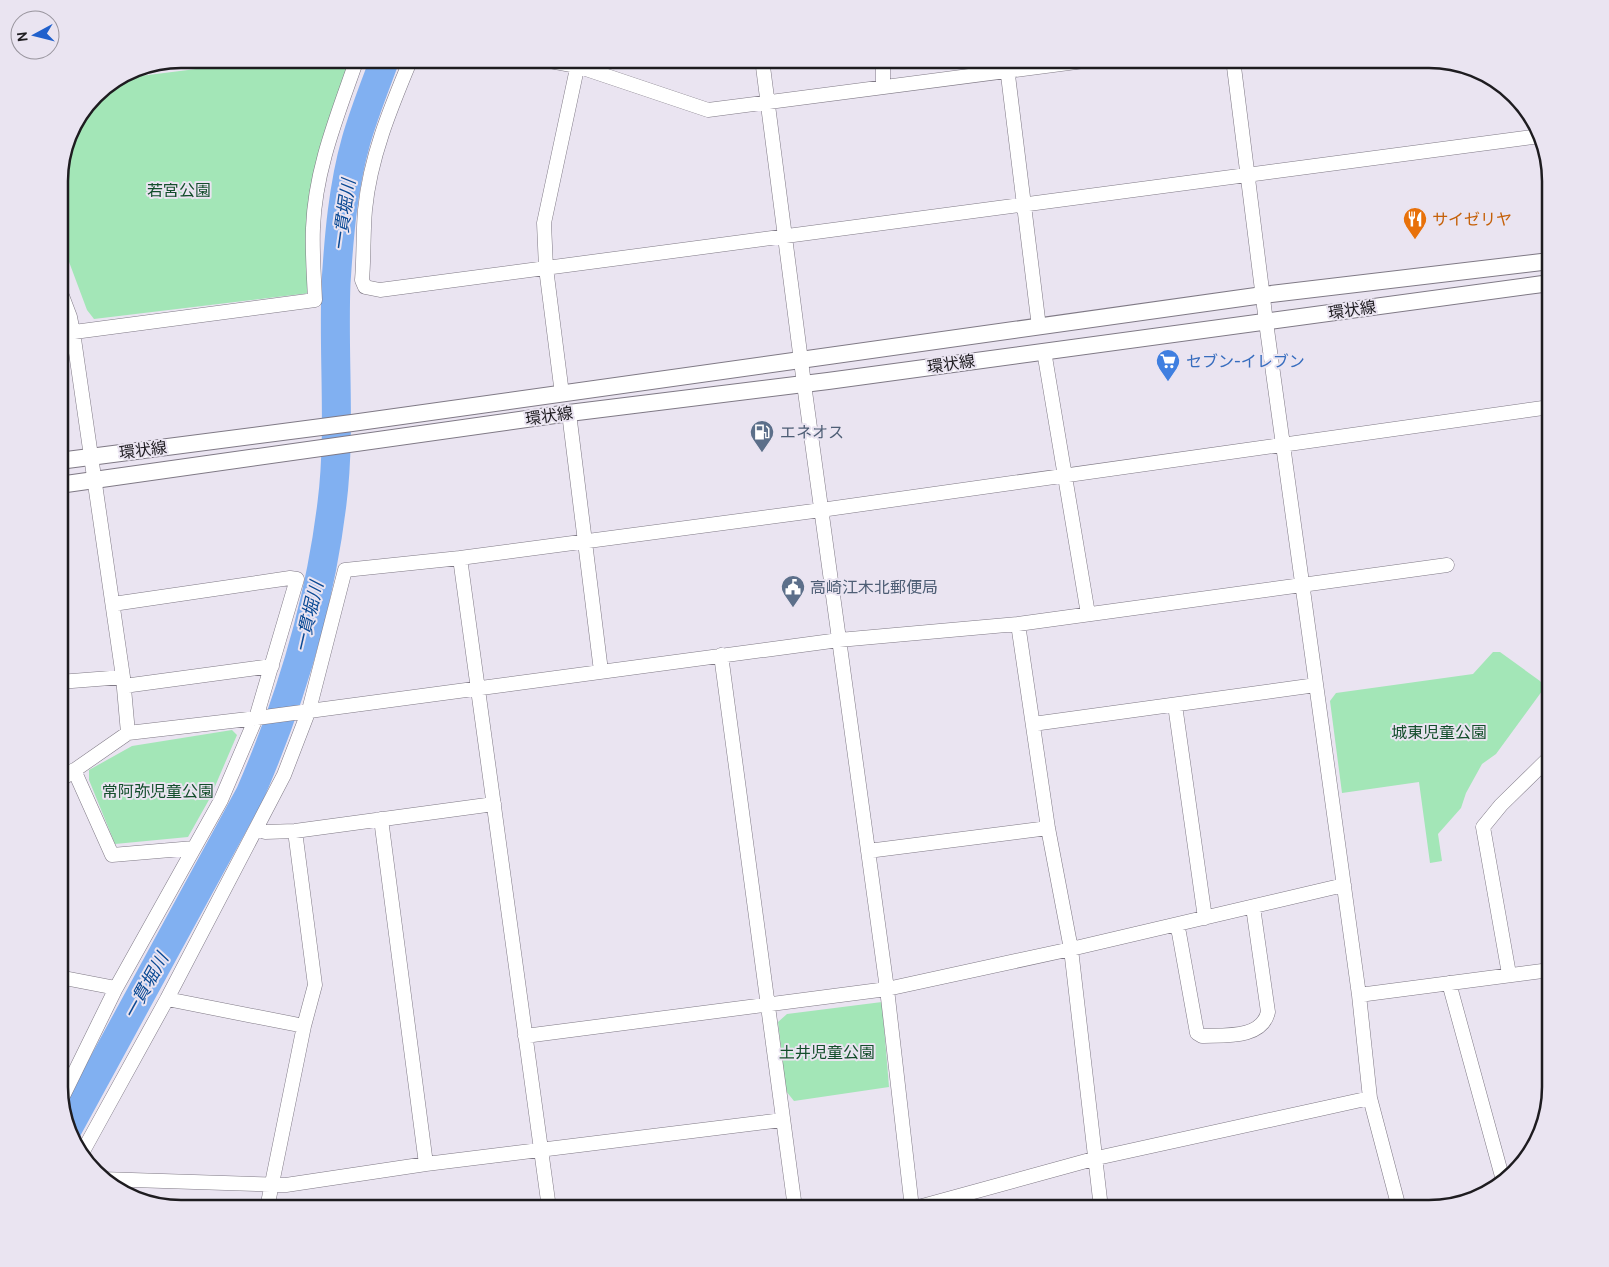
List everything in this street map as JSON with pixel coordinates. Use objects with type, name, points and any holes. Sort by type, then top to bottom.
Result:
[{"type":"street","points":[[68,333],[315,300],[313,228],[318,187],[326,148],[355,68]]},
{"type":"street","points":[[407,68],[374,159],[365,210],[362,280],[365,287],[380,290],[785,234],[1024,205],[1532,137]]},
{"type":"street","points":[[562,394],[546,268],[544,223],[577,68]]},
{"type":"street","points":[[594,68],[708,110],[768,103],[988,68]]},
{"type":"street","points":[[763,68],[804,384],[887,989],[913,1200]]},
{"type":"street","points":[[883,68],[883,85]]},
{"type":"street","points":[[1006,68],[1039,326]]},
{"type":"street","points":[[1234,68],[1266,322],[1359,995],[1370,1098],[1397,1200]]},
{"type":"street","name":"環状線","points":[[68,460],[316,428],[1263,295],[1542,262]]},
{"type":"street","name":"環状線","points":[[68,484],[570,413],[804,384],[1542,284]]},
{"type":"street","points":[[68,312],[70,317],[68,325]]},
{"type":"street","points":[[68,343],[92,457],[124,682],[128,733]]},
{"type":"street","points":[[1044,351],[1088,614]]},
{"type":"street","points":[[85,1147],[284,776],[309,710],[335,615],[345,570],[460,558],[821,510],[1542,408]]},
{"type":"street","points":[[570,413],[601,672]]},
{"type":"street","points":[[460,558],[548,1200]]},
{"type":"street","points":[[68,774],[128,733],[256,718],[839,640],[1018,624],[1446,565]]},
{"type":"street","points":[[68,1086],[116,988],[221,800],[256,718],[297,579],[281,579],[113,604]]},
{"type":"street","points":[[1018,624],[1048,828],[1071,950],[1097,1158],[1100,1200]]},
{"type":"street","points":[[721,655],[794,1200]]},
{"type":"street","points":[[68,682],[124,682],[272,666]]},
{"type":"street","points":[[1033,724],[1316,685]]},
{"type":"street","points":[[1175,705],[1205,918]]},
{"type":"street","points":[[1509,974],[1483,827],[1501,805],[1542,765]]},
{"type":"street","points":[[74,770],[112,855],[194,848]]},
{"type":"street","points":[[257,829],[266,832],[295,831],[494,804]]},
{"type":"street","points":[[381,819],[426,1164]]},
{"type":"street","points":[[868,852],[1048,828]]},
{"type":"street","points":[[269,1200],[304,1026],[315,985],[295,831]]},
{"type":"street","points":[[525,1036],[767,1003],[887,989],[1071,950],[1344,885]]},
{"type":"street","points":[[1176,925],[1197,1033],[1202,1036],[1252,1032],[1267,1018],[1268,1012],[1253,907]]},
{"type":"street","points":[[1359,995],[1542,971]]},
{"type":"street","points":[[68,979],[116,988]]},
{"type":"street","points":[[1449,983],[1501,1173]]},
{"type":"street","points":[[166,999],[304,1026]]},
{"type":"street","points":[[943,1200],[1097,1158],[1370,1098]]},
{"type":"street","points":[[116,1179],[286,1185],[540,1149],[782,1120]]},
{"type":"green space","name":"若宮公園","points":[[205,68],[348,68],[321,146],[310,293],[94,319],[87,310],[68,259],[68,166],[76,137],[96,106],[118,87],[136,77]]},
{"type":"green space","name":"城東児童公園","points":[[1493,652],[1500,652],[1540,681],[1542,691],[1496,754],[1482,764],[1466,793],[1461,808],[1438,834],[1442,861],[1430,863],[1419,782],[1342,793],[1330,701],[1336,693],[1473,674]]},
{"type":"green space","name":"常阿弥児童公園","points":[[232,730],[237,735],[210,798],[188,837],[115,844],[89,780],[89,770],[132,746]]},
{"type":"green space","name":"土井児童公園","points":[[882,1002],[889,1087],[794,1101],[786,1091],[778,1022],[787,1014]]},
{"type":"waterway","name":"一貫堀川","points":[[73,1119],[250,794],[278,724],[302,651],[320,578],[335,476],[336,283],[340,230],[356,141],[382,68]]},
{"type":"place","name":"サイゼリヤ","points":[[1415,240]]},
{"type":"place","name":"セブン-イレブン","points":[[1168,382]]},
{"type":"place","name":"エネオス","points":[[762,453]]},
{"type":"place","name":"高崎江木北郵便局","points":[[793,608]]}]
